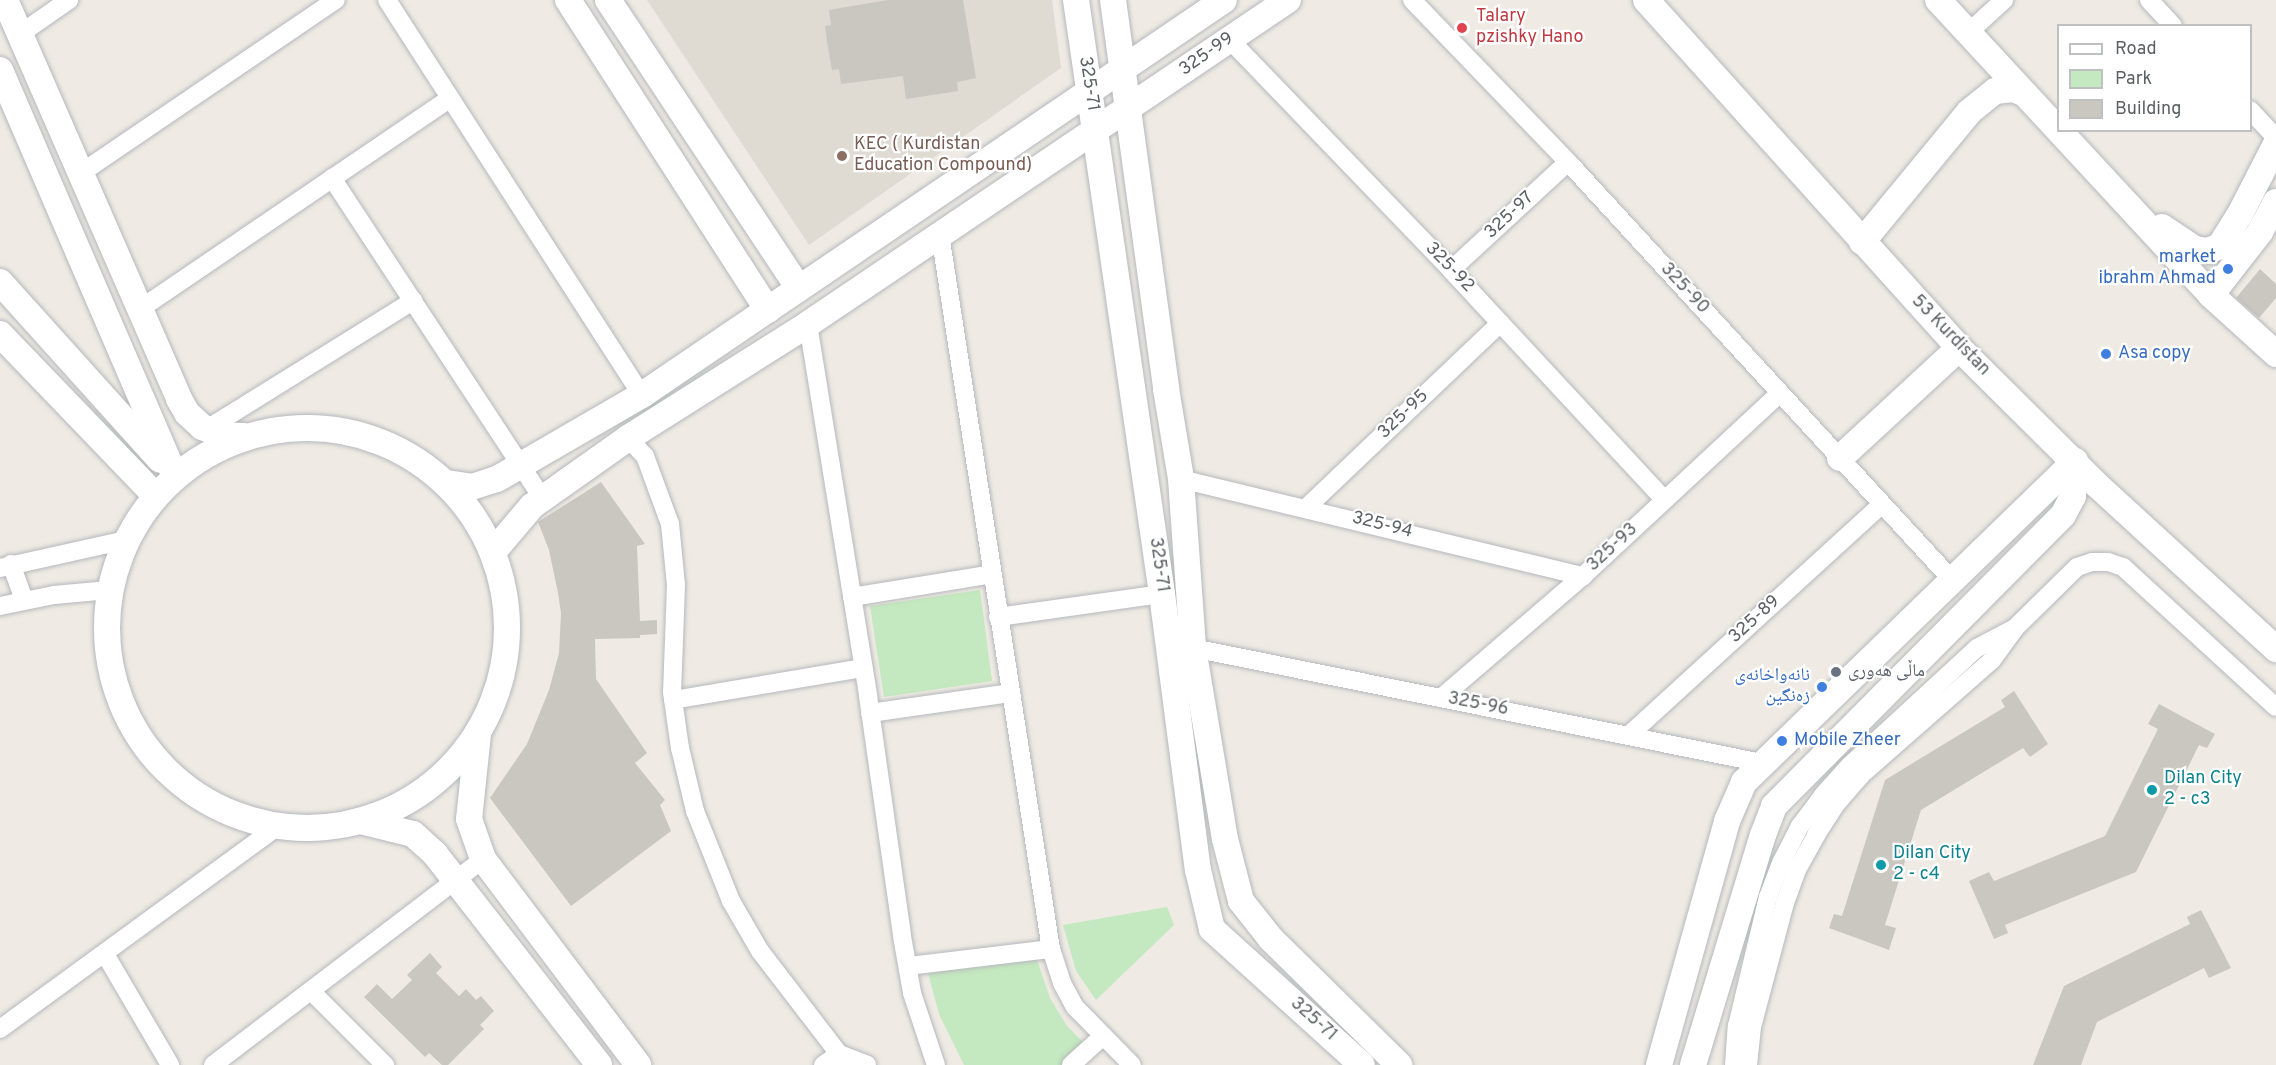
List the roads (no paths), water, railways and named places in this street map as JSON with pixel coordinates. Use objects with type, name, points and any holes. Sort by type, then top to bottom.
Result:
[{"type":"street","points":[[5,0],[179,399],[187,412],[207,429],[222,435],[243,436]]},
{"type":"street","points":[[20,34],[69,0]]},
{"type":"street","points":[[81,173],[336,0]]},
{"type":"street","points":[[387,0],[642,395]]},
{"type":"street","points":[[568,0],[768,310]]},
{"type":"street","points":[[608,0],[799,289]]},
{"type":"street","name":"325-71","points":[[1076,0],[1162,594],[1198,870],[1212,929],[1362,1065]]},
{"type":"street","name":"325-71","points":[[1113,0],[1166,389],[1181,479],[1193,648],[1225,839],[1241,901],[1271,939],[1399,1065]]},
{"type":"street","points":[[447,483],[472,487],[497,479],[642,395],[1224,0]]},
{"type":"street","name":"325-99","points":[[493,552],[532,506],[628,438],[808,324],[1288,0]]},
{"type":"street","name":"325-90","points":[[1412,0],[1568,162],[1953,581]]},
{"type":"street","name":"53 Kurdistan","points":[[1646,0],[1959,348],[2097,485],[2276,649]]},
{"type":"street","points":[[1938,0],[2057,130]]},
{"type":"street","points":[[1968,33],[2004,0]]},
{"type":"street","points":[[2149,0],[2171,24]]},
{"type":"street","name":"325-92","points":[[1229,39],[1451,270],[1665,500]]},
{"type":"street","points":[[0,70],[175,476]]},
{"type":"street","points":[[1862,242],[1969,112],[1995,91],[2014,89],[2023,93]]},
{"type":"street","points":[[140,309],[450,98]]},
{"type":"street","points":[[2252,112],[2276,138]]},
{"type":"street","points":[[2059,132],[2211,295],[2276,354]]},
{"type":"street","points":[[2138,218],[2160,226],[2189,246],[2201,251],[2214,249],[2225,242],[2276,144]]},
{"type":"street","name":"325-97","points":[[1451,270],[1568,162]]},
{"type":"street","points":[[332,178],[542,498]]},
{"type":"street","points":[[2211,295],[2260,232],[2276,202]]},
{"type":"street","points":[[2239,216],[2246,230],[2260,232]]},
{"type":"street","points":[[940,234],[1051,949],[1062,983],[1075,1007],[1132,1065]]},
{"type":"street","points":[[0,282],[175,476]]},
{"type":"street","points":[[207,429],[413,301]]},
{"type":"street","name":"325-95","points":[[1307,507],[1500,323]]},
{"type":"street","points":[[808,324],[912,993],[936,1065]]},
{"type":"street","points":[[0,334],[155,495]]},
{"type":"street","points":[[1840,458],[1959,348]]},
{"type":"street","name":"325-93","points":[[1441,698],[1582,576],[1780,393]]},
{"type":"street","points":[[297,426],[351,431],[402,450],[447,483],[473,515],[493,552],[507,613],[502,676],[478,734],[448,772],[409,802],[364,822],[321,830],[276,828],[215,808],[163,770],[126,717],[107,654],[109,590],[126,540],[155,495],[175,476],[218,446],[243,436],[297,426]]},
{"type":"street","points":[[628,438],[645,456],[670,524],[676,585],[673,700],[680,748],[695,811],[731,900],[760,951],[842,1059]]},
{"type":"street","points":[[1659,1065],[1727,821],[1744,782],[2075,461]]},
{"type":"street","points":[[1693,1065],[1763,835],[1774,806],[2063,515],[2073,496],[2075,461]]},
{"type":"street","name":"325-94","points":[[1181,479],[1307,507],[1582,576]]},
{"type":"street","name":"325-89","points":[[1628,736],[1882,504]]},
{"type":"street","points":[[24,600],[5,566],[126,540]]},
{"type":"street","points":[[1734,1065],[1744,1026],[1785,903],[1798,868],[1821,827],[1861,775],[1992,660],[2015,627],[2077,567],[2092,561],[2108,562],[2123,567],[2276,706]]},
{"type":"street","points":[[852,597],[992,574]]},
{"type":"street","points":[[0,606],[24,600],[109,590]]},
{"type":"street","points":[[998,617],[1162,594]]},
{"type":"street","name":"325-96","points":[[1193,648],[1762,763]]},
{"type":"street","points":[[673,700],[863,668]]},
{"type":"street","points":[[870,713],[1010,693]]},
{"type":"street","points":[[478,734],[469,819],[483,859],[638,1065]]},
{"type":"street","points":[[364,822],[413,834],[435,854],[599,1065]]},
{"type":"street","points":[[0,1029],[276,828]]},
{"type":"street","points":[[213,1065],[483,859]]},
{"type":"street","points":[[908,966],[1051,949]]},
{"type":"street","points":[[105,954],[170,1065]]},
{"type":"street","points":[[311,991],[385,1065]]},
{"type":"street","points":[[1744,1026],[1748,1065]]},
{"type":"street","points":[[1071,1065],[1103,1036]]},
{"type":"street","points":[[824,1065],[842,1059],[867,1065]]},
{"type":"place","name":"Talary pzishky Hano","points":[[1462,28]]},
{"type":"place","name":"KEC ( Kurdistan Education Compound)","points":[[842,156]]},
{"type":"place","name":"market ibrahm Ahmad","points":[[2228,269]]},
{"type":"place","name":"Asa copy","points":[[2106,354]]},
{"type":"place","name":"ماڵی هەوری","points":[[1836,672]]},
{"type":"place","name":"نانەواخانەی زەنگین","points":[[1822,687]]},
{"type":"place","name":"Mobile Zheer","points":[[1782,741]]},
{"type":"place","name":"Dilan City 2 - c3","points":[[2152,790]]},
{"type":"place","name":"Dilan City 2 - c4","points":[[1881,865]]}]
